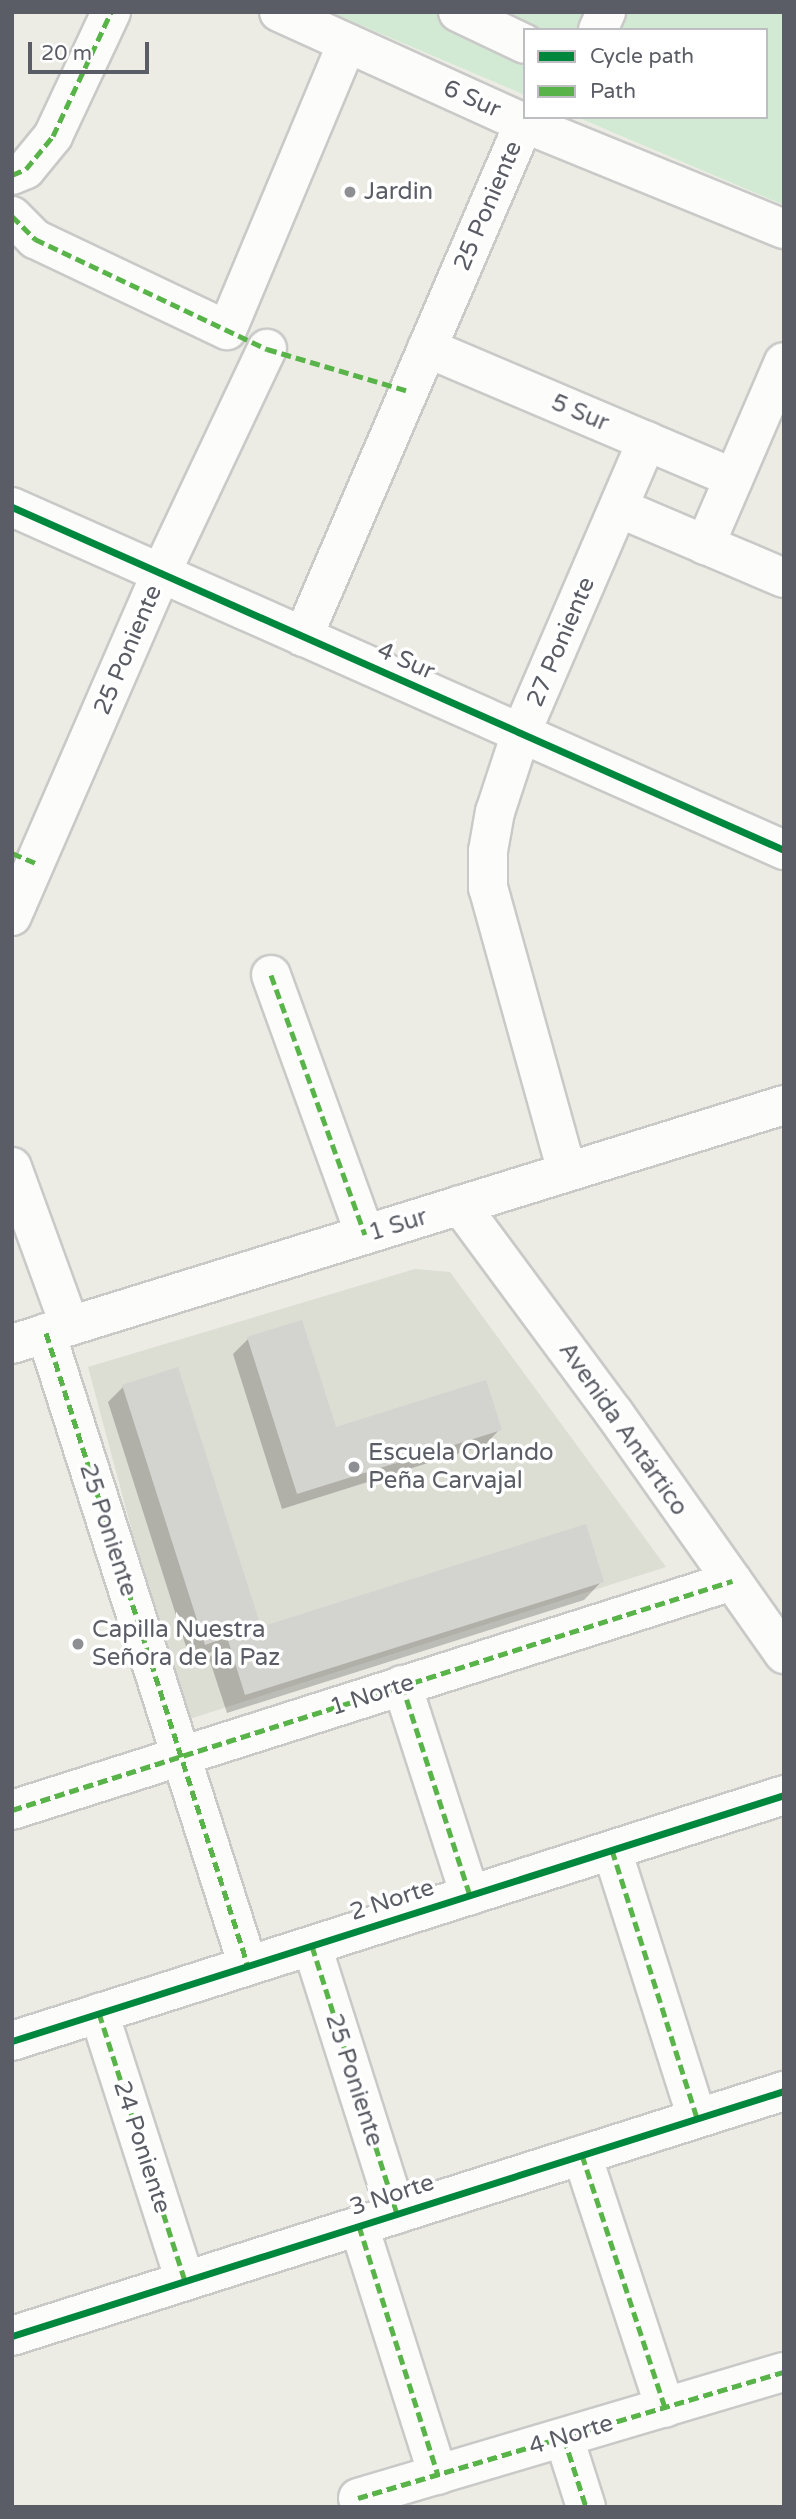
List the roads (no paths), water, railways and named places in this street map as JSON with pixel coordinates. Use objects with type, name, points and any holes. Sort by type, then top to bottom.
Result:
[{"type":"street","points":[[12,175],[26,169],[53,136],[111,12]]},
{"type":"street","name":"6 Sur","points":[[279,12],[524,123],[784,229]]},
{"type":"street","points":[[458,12],[523,43]]},
{"type":"street","points":[[599,28],[606,12]]},
{"type":"street","points":[[12,216],[35,239],[227,330],[347,43]]},
{"type":"street","name":"25 Poniente","points":[[303,637],[524,123]]},
{"type":"street","name":"5 Sur","points":[[427,348],[734,478]]},
{"type":"street","name":"25 Poniente","points":[[12,916],[24,858],[267,349]]},
{"type":"street","points":[[705,545],[784,362]]},
{"type":"street","name":"27 Poniente","points":[[567,1172],[488,888],[495,812],[521,733],[647,441]]},
{"type":"street","name":"4 Sur","points":[[12,507],[784,850]]},
{"type":"street","points":[[618,508],[784,578]]},
{"type":"street","points":[[271,975],[365,1235]]},
{"type":"street","name":"1 Sur","points":[[43,1334],[784,1105]]},
{"type":"street","name":"25 Poniente","points":[[12,1167],[43,1334],[247,1966]]},
{"type":"street","name":"Avenida Antártico","points":[[460,1205],[614,1413],[784,1654]]},
{"type":"street","name":"1 Norte","points":[[12,1810],[732,1581]]},
{"type":"street","points":[[402,1685],[470,1895]]},
{"type":"street","name":"2 Norte","points":[[13,2037],[99,2013],[784,1795]]},
{"type":"street","points":[[612,1850],[697,2118]]},
{"type":"street","name":"25 Poniente","points":[[312,1945],[397,2214]]},
{"type":"street","name":"24 Poniente","points":[[99,2013],[185,2281]]},
{"type":"street","name":"3 Norte","points":[[12,2336],[784,2091]]},
{"type":"street","points":[[582,2155],[665,2407]]},
{"type":"street","points":[[359,2226],[438,2475]]},
{"type":"street","name":"4 Norte","points":[[358,2498],[784,2372]]},
{"type":"street","points":[[564,2438],[586,2507]]},
{"type":"place","name":"Jardin","points":[[350,192]]},
{"type":"place","name":"Escuela Orlando Peña Carvajal","points":[[354,1467]]},
{"type":"place","name":"Capilla Nuestra Señora de la Paz","points":[[78,1644]]}]
